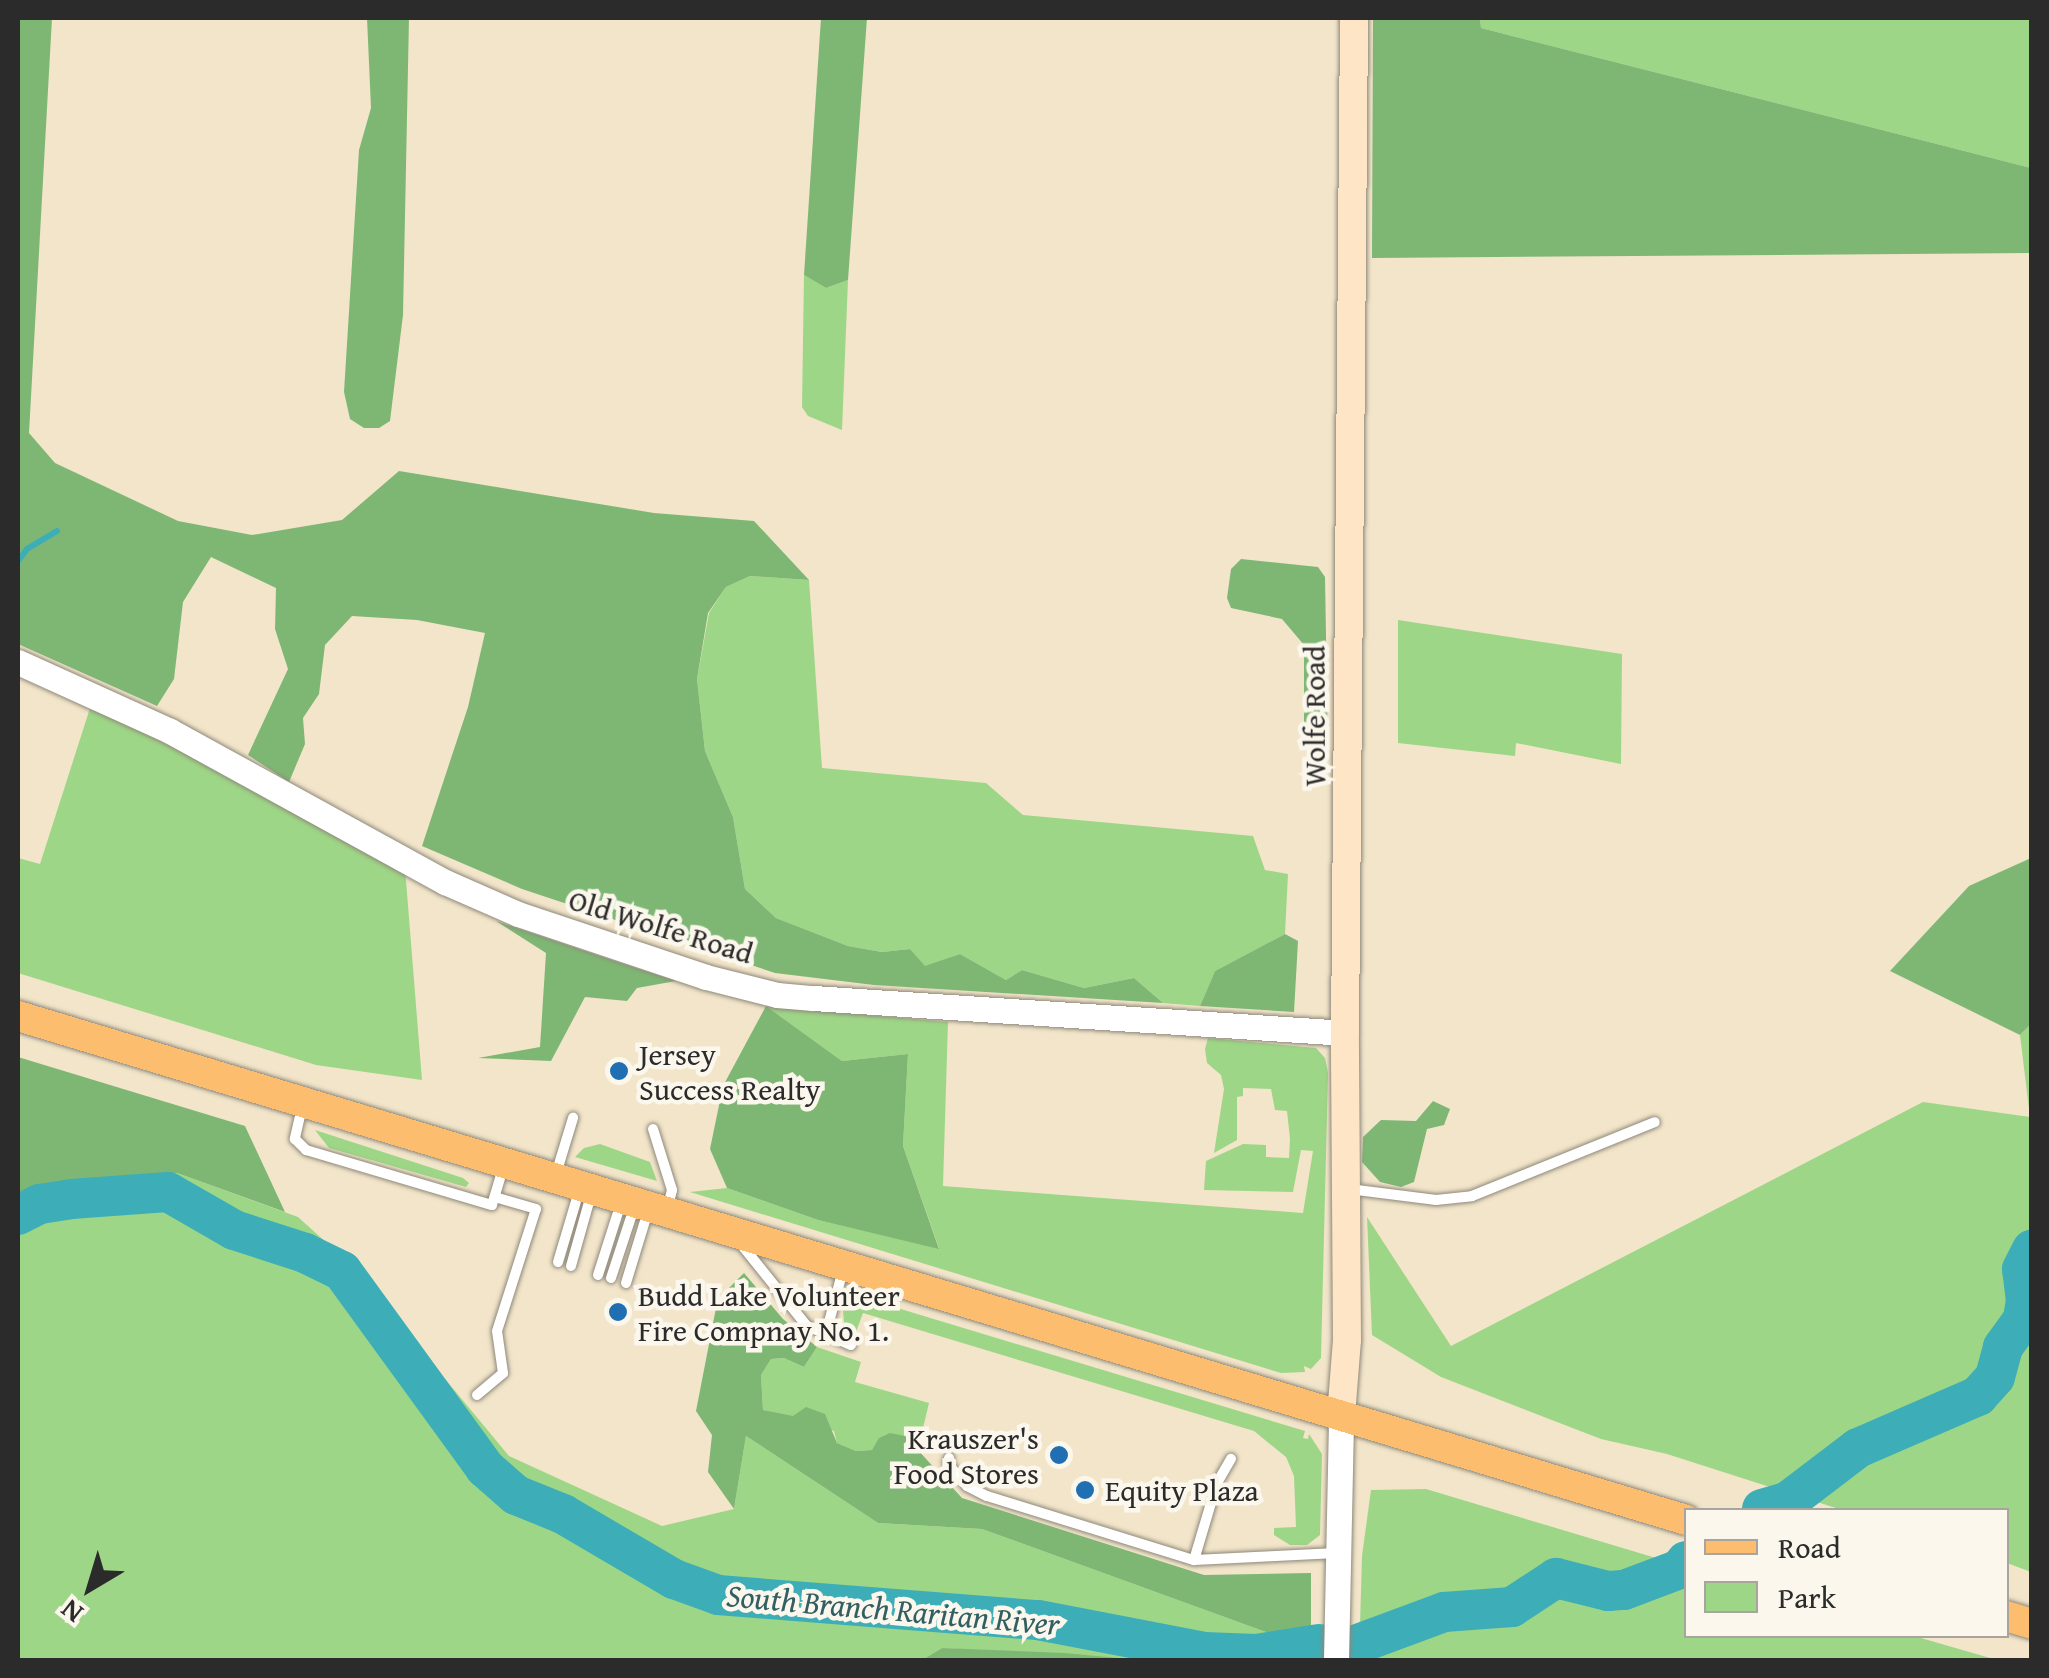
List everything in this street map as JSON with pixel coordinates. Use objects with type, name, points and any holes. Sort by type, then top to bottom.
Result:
[{"type":"main road","name":"Wolfe Road","points":[[1342,1416],[1348,1189],[1345,1033],[1354,18]]},
{"type":"main road","points":[[18,1016],[1684,1519]]},
{"type":"street","name":"Old Wolfe Road","points":[[18,662],[170,731],[445,882],[518,914],[706,977],[777,995],[1345,1033]]},
{"type":"street","points":[[1336,1660],[1342,1416]]},
{"type":"lane","points":[[303,1102],[296,1138],[306,1150],[492,1205],[504,1163]]},
{"type":"lane","points":[[570,1266],[576,1185],[573,1118]]},
{"type":"lane","points":[[1348,1189],[1436,1200],[1472,1196],[1655,1122]]},
{"type":"lane","points":[[598,1275],[644,1205],[672,1190],[653,1130]]},
{"type":"lane","points":[[558,1262],[576,1185]]},
{"type":"lane","points":[[476,1396],[503,1373],[497,1331],[536,1209],[494,1197]]},
{"type":"lane","points":[[612,1278],[644,1205]]},
{"type":"lane","points":[[626,1284],[644,1205]]},
{"type":"lane","points":[[731,1231],[807,1326],[850,1345]]},
{"type":"lane","points":[[825,1336],[844,1266]]},
{"type":"lane","points":[[949,1458],[948,1464],[967,1486],[987,1496],[1194,1560],[1337,1554]]},
{"type":"lane","points":[[1194,1560],[1218,1484],[1232,1459]]},
{"type":"green space","points":[[18,18],[52,18],[29,433],[55,463],[178,521],[252,535],[342,520],[399,471],[654,513],[754,521],[809,580],[750,576],[726,587],[708,613],[697,679],[705,751],[733,817],[745,889],[776,918],[848,946],[882,952],[910,949],[925,966],[960,954],[1006,980],[1022,970],[1084,988],[1134,978],[1163,1003],[874,985],[775,973],[522,889],[422,846],[468,707],[485,633],[417,620],[352,616],[325,645],[319,694],[303,718],[305,744],[289,782],[248,755],[288,669],[275,629],[276,588],[211,557],[183,602],[174,679],[157,706],[18,644]]},
{"type":"green space","points":[[367,18],[409,18],[403,315],[390,421],[379,428],[364,428],[350,419],[344,392],[359,150],[371,108]]},
{"type":"green space","points":[[821,18],[867,18],[848,280],[826,288],[804,275]]},
{"type":"green space","points":[[1373,18],[1480,18],[1481,28],[2031,168],[2031,253],[1372,258]]},
{"type":"green space","points":[[1480,18],[2031,18],[2031,168],[1481,28]]},
{"type":"green space","points":[[804,275],[826,288],[848,280],[842,430],[808,416],[802,407]]},
{"type":"green space","points":[[1241,559],[1318,567],[1325,577],[1328,751],[1316,759],[1304,742],[1304,645],[1282,619],[1231,608],[1227,598],[1231,569]]},
{"type":"green space","points":[[750,576],[809,580],[822,768],[986,783],[1023,815],[1253,836],[1265,870],[1288,874],[1285,934],[1215,971],[1200,1006],[1163,1003],[1134,978],[1084,988],[1022,970],[1006,980],[960,954],[925,967],[910,949],[882,952],[848,946],[776,918],[745,889],[733,817],[705,751],[697,679],[709,613],[726,587]]},
{"type":"green space","points":[[1398,620],[1622,654],[1621,764],[1516,743],[1515,756],[1398,743]]},
{"type":"green space","points":[[91,705],[405,868],[422,1080],[316,1065],[18,973],[18,858],[40,864]]},
{"type":"green space","points":[[2031,858],[2031,1024],[2020,1035],[1890,971],[1969,886]]},
{"type":"green space","points":[[496,921],[676,981],[637,988],[627,1001],[585,997],[551,1061],[478,1058],[540,1047],[546,953]]},
{"type":"green space","points":[[1285,934],[1298,941],[1294,1012],[1200,1006],[1215,971]]},
{"type":"green space","points":[[766,1006],[948,1022],[943,1186],[1303,1213],[1313,1151],[1301,1150],[1293,1192],[1204,1190],[1206,1161],[1243,1144],[1266,1145],[1266,1157],[1289,1158],[1290,1139],[1287,1111],[1275,1110],[1271,1089],[1243,1088],[1243,1096],[1237,1097],[1237,1140],[1214,1153],[1224,1089],[1221,1075],[1207,1063],[1205,1049],[1208,1038],[1316,1048],[1325,1058],[1328,1073],[1321,1358],[1311,1369],[1304,1366],[1305,1372],[1281,1373],[690,1192],[727,1188],[818,1220],[939,1248],[903,1146],[908,1054],[842,1061]]},
{"type":"green space","points":[[766,1006],[842,1061],[908,1054],[903,1146],[939,1249],[818,1220],[727,1188],[710,1149],[723,1086]]},
{"type":"green space","points":[[2031,1024],[2031,1572],[2009,1564],[2009,1508],[1836,1508],[1667,1454],[1601,1439],[1441,1377],[1372,1335],[1367,1217],[1451,1346],[1923,1102],[2030,1117],[2020,1035]]},
{"type":"green space","points":[[18,1057],[245,1126],[285,1212],[177,1173],[70,1188],[18,1205]]},
{"type":"green space","points":[[1433,1101],[1450,1109],[1444,1125],[1427,1129],[1414,1182],[1401,1187],[1380,1182],[1362,1162],[1363,1137],[1381,1120],[1416,1121]]},
{"type":"green space","points":[[315,1130],[469,1183],[466,1187],[329,1148]]},
{"type":"green space","points":[[600,1144],[650,1162],[657,1181],[575,1157],[584,1148]]},
{"type":"green space","points":[[177,1173],[298,1217],[349,1263],[509,1456],[662,1526],[734,1509],[746,1436],[878,1523],[982,1529],[1285,1639],[1311,1635],[1310,1660],[1140,1660],[942,1648],[922,1660],[18,1660],[18,1205],[70,1188]]},
{"type":"green space","points":[[744,1273],[783,1319],[817,1347],[804,1367],[784,1358],[771,1359],[761,1375],[763,1410],[793,1416],[806,1407],[825,1414],[837,1443],[856,1451],[872,1450],[879,1438],[890,1433],[905,1436],[962,1498],[1204,1575],[1311,1573],[1311,1635],[1285,1639],[982,1529],[878,1523],[746,1436],[734,1509],[708,1472],[712,1435],[696,1411],[716,1308],[723,1294]]},
{"type":"green space","points":[[861,1297],[1305,1431],[1303,1438],[1308,1439],[1309,1434],[1322,1454],[1320,1535],[1307,1545],[1290,1545],[1274,1535],[1274,1528],[1296,1527],[1294,1476],[1286,1457],[1254,1431],[863,1313],[856,1332],[852,1331],[844,1323],[843,1310],[849,1300]]},
{"type":"green space","points":[[817,1347],[861,1362],[855,1382],[929,1403],[918,1449],[905,1436],[872,1450],[856,1451],[837,1443],[834,1431],[763,1410],[761,1375],[771,1359],[784,1358],[804,1367]]},
{"type":"green space","points":[[1426,1489],[1684,1566],[1684,1638],[1921,1638],[1997,1660],[1359,1660],[1362,1556],[1371,1490]]},
{"type":"green space","points":[[942,1648],[1064,1653],[1140,1660],[922,1660]]},
{"type":"waterway","points":[[18,561],[27,549],[57,531]]},
{"type":"waterway","name":"South Branch Raritan River","points":[[18,1215],[40,1204],[71,1199],[168,1192],[234,1230],[305,1253],[342,1271],[485,1468],[516,1495],[563,1514],[674,1579],[718,1595],[1038,1620],[1204,1652],[1256,1654],[1319,1644]]},
{"type":"waterway","name":"South Branch Raritan River","points":[[1766,1508],[1787,1502],[1858,1448],[1978,1396],[1995,1377],[2003,1347],[2023,1319],[2026,1301],[2022,1269],[2032,1249]]},
{"type":"waterway","name":"South Branch Raritan River","points":[[1355,1645],[1444,1612],[1512,1607],[1556,1578],[1608,1591],[1624,1590],[1680,1569],[1684,1564]]},
{"type":"place","name":"Jersey Success Realty","points":[[619,1071]]},
{"type":"place","name":"Budd Lake Volunteer Fire Compnay No. 1.","points":[[618,1312]]},
{"type":"place","name":"Krauszer's Food Stores","points":[[1059,1455]]},
{"type":"place","name":"Equity Plaza","points":[[1085,1490]]}]
